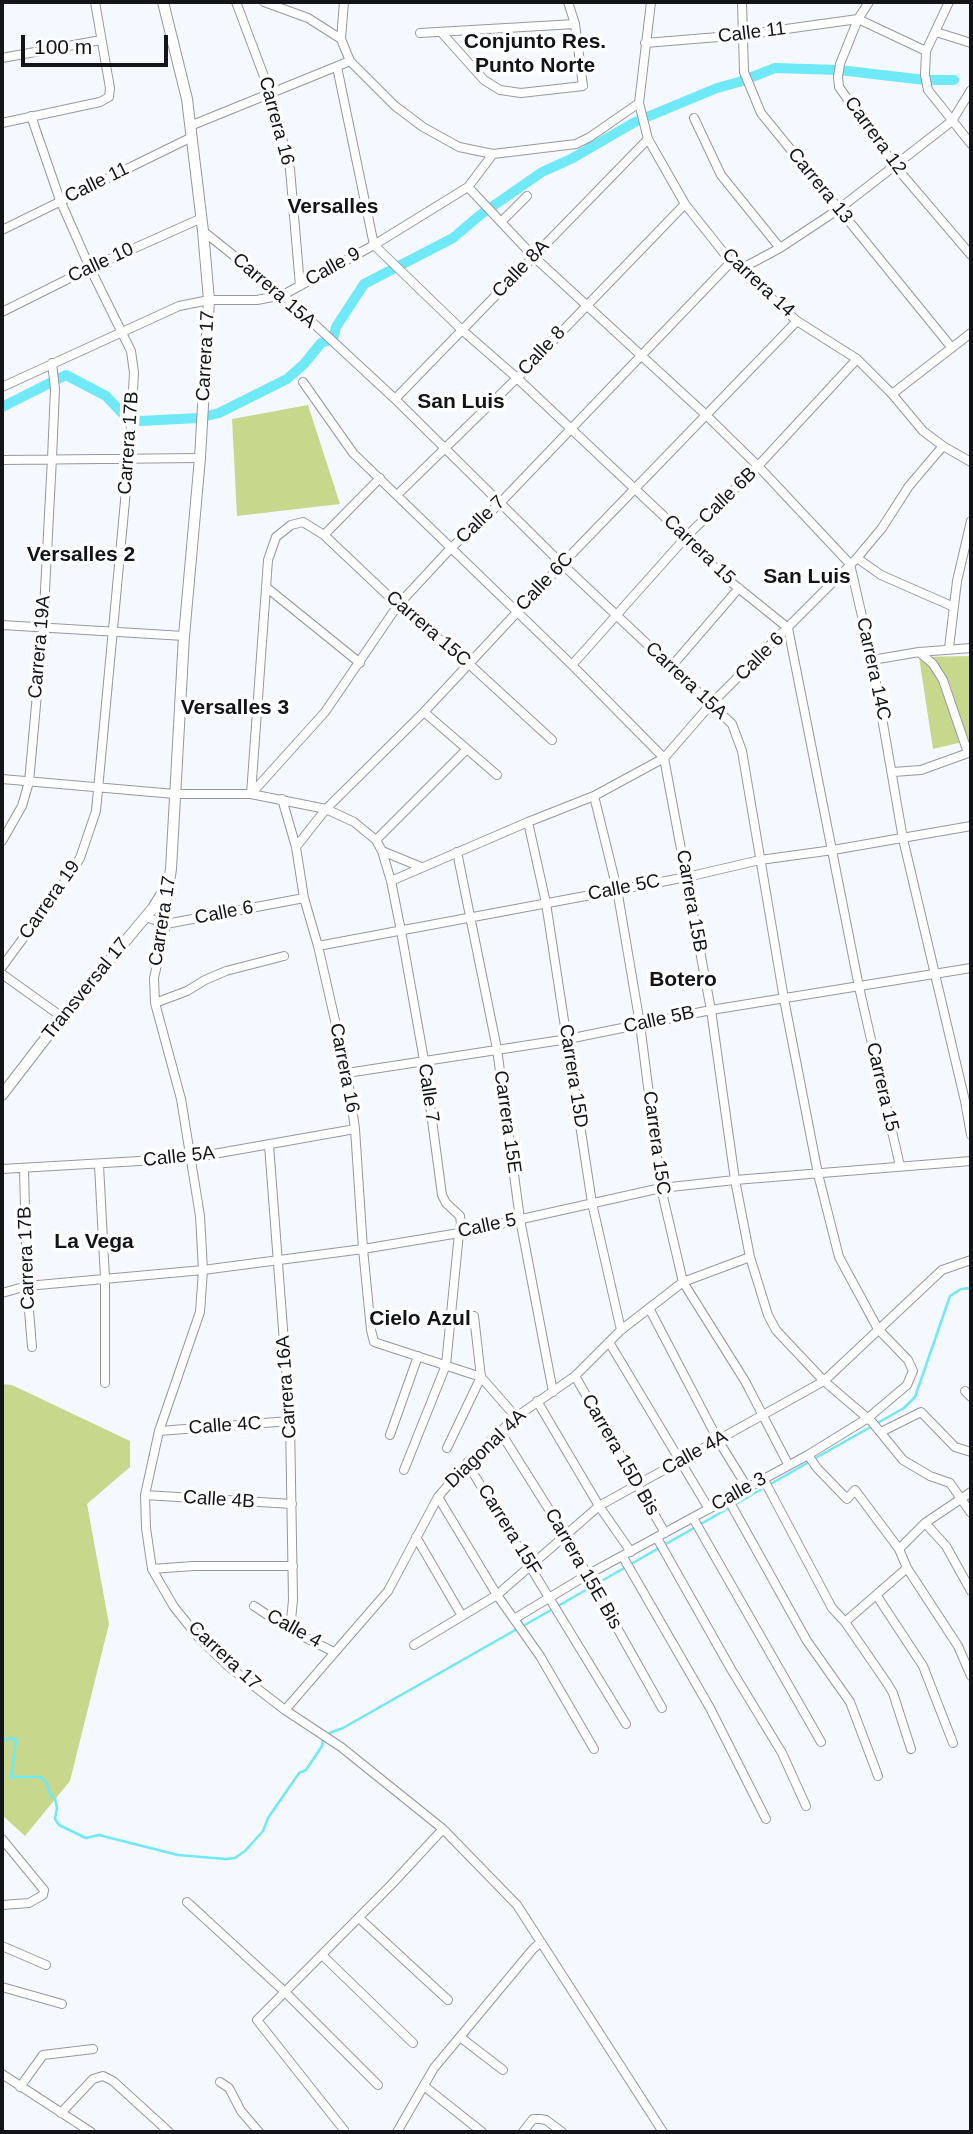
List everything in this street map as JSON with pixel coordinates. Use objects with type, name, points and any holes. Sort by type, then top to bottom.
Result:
[{"type":"street","points":[[2,123],[100,102],[108,97],[110,88],[95,2]]},
{"type":"street","name":"Carrera 17","points":[[163,2],[178,58],[191,131],[204,231],[209,300],[204,408],[184,636],[173,856],[166,924],[154,978],[155,1003],[181,1100],[191,1158],[200,1216],[203,1270],[200,1312],[159,1431],[145,1495],[146,1528],[152,1569],[174,1607],[199,1638],[228,1666],[285,1710],[341,1747],[443,1829],[517,1905],[663,2132]]},
{"type":"street","name":"Carrera 16","points":[[236,2],[271,95],[290,169],[300,286]]},
{"type":"street","points":[[264,2],[308,18],[341,39]]},
{"type":"street","points":[[344,2],[341,39],[350,61],[395,106],[423,127],[459,147],[493,154],[576,144],[639,103]]},
{"type":"street","points":[[441,32],[484,80],[500,90],[521,93],[583,86],[575,24],[568,2]]},
{"type":"street","name":"Carrera 14","points":[[651,2],[639,103],[648,139],[685,204],[739,270],[797,321],[857,359],[892,394],[923,431],[971,462]]},
{"type":"street","name":"Carrera 13","points":[[742,2],[744,72],[761,113],[952,348]]},
{"type":"street","name":"Carrera 12","points":[[869,2],[858,19],[840,64],[839,87],[895,166],[971,255]]},
{"type":"street","points":[[949,2],[926,51],[925,75],[928,90],[971,144]]},
{"type":"street","points":[[858,19],[926,51]]},
{"type":"street","name":"Calle 11","points":[[645,43],[743,35],[858,19]]},
{"type":"street","points":[[421,33],[575,24]]},
{"type":"street","points":[[936,32],[971,43]]},
{"type":"street","points":[[2,58],[101,40]]},
{"type":"street","name":"Calle 11","points":[[2,230],[191,131],[350,61]]},
{"type":"street","points":[[337,67],[374,245]]},
{"type":"street","points":[[739,270],[780,248],[839,209],[895,166],[952,121],[971,90]]},
{"type":"street","name":"Carrera 17B","points":[[31,116],[60,201],[131,351],[129,458],[99,789]]},
{"type":"street","points":[[694,118],[721,175],[780,248]]},
{"type":"street","name":"Calle 8A","points":[[395,400],[648,139]]},
{"type":"street","name":"Calle 9","points":[[2,387],[179,306],[209,300],[257,300],[283,295],[374,245],[468,187],[493,154]]},
{"type":"street","points":[[468,187],[533,256],[758,466],[850,564]]},
{"type":"street","points":[[501,222],[527,196]]},
{"type":"street","name":"Calle 8","points":[[397,495],[517,378],[685,204]]},
{"type":"street","name":"Calle 10","points":[[2,312],[90,268],[202,218]]},
{"type":"street","name":"Carrera 15A","points":[[204,231],[283,295],[338,346],[499,504],[732,724],[742,751],[818,1174],[839,1257],[878,1329],[908,1360],[913,1371]]},
{"type":"street","name":"Carrera 15","points":[[374,245],[461,330],[517,378],[686,537],[721,574],[788,628],[859,987],[900,1166]]},
{"type":"street","name":"Calle 7","points":[[251,794],[325,712],[398,605],[451,548],[499,504],[731,262]]},
{"type":"street","name":"Calle 6C","points":[[296,846],[326,809],[425,712],[562,564],[797,321]]},
{"type":"street","points":[[892,394],[971,333]]},
{"type":"street","name":"Calle 6B","points":[[572,665],[686,537],[758,466],[857,359]]},
{"type":"street","name":"Carrera 19A","points":[[2,841],[22,806],[29,782],[43,628],[55,389],[52,363]]},
{"type":"street","points":[[303,382],[353,453],[664,758]]},
{"type":"street","name":"Calle 6","points":[[391,881],[594,796],[664,758],[711,704],[857,558],[882,528],[909,486],[943,446]]},
{"type":"street","points":[[2,460],[200,458]]},
{"type":"street","points":[[324,535],[380,478]]},
{"type":"street","points":[[949,648],[957,582],[971,521]]},
{"type":"street","name":"Carrera 15C","points":[[266,587],[268,560],[276,537],[291,526],[303,522],[324,535],[398,605],[468,663],[552,740]]},
{"type":"street","points":[[857,558],[881,575],[954,607]]},
{"type":"street","name":"Carrera 14C","points":[[850,564],[872,660],[903,839],[934,974],[968,1100],[971,1135]]},
{"type":"street","points":[[266,587],[359,663]]},
{"type":"street","points":[[251,794],[266,587]]},
{"type":"street","points":[[671,667],[739,588]]},
{"type":"street","points":[[2,625],[184,636]]},
{"type":"street","points":[[872,660],[949,648],[971,648]]},
{"type":"street","points":[[893,772],[921,770],[970,752],[943,680],[933,664],[919,652]]},
{"type":"street","points":[[425,712],[497,775]]},
{"type":"street","points":[[376,840],[466,750]]},
{"type":"street","name":"Carrera 15B","points":[[664,758],[710,1010],[735,1180],[750,1256],[768,1315],[776,1330],[824,1381],[875,1425],[903,1460],[930,1476],[950,1483],[971,1513]]},
{"type":"street","name":"Calle 7","points":[[2,779],[99,789],[251,794],[282,799],[326,809],[354,822],[376,840],[391,881],[401,931],[424,1060],[442,1195],[446,1203],[460,1216],[461,1224],[446,1365],[404,1470]]},
{"type":"street","name":"Carrera 19","points":[[2,967],[80,858],[99,789]]},
{"type":"street","name":"Carrera 15C","points":[[594,796],[617,889],[640,1024],[661,1188],[683,1282],[745,1381],[788,1464]]},
{"type":"street","name":"Carrera 16","points":[[282,799],[296,846],[304,898],[318,946],[347,1073],[355,1129],[371,1330],[374,1342],[418,1356]]},
{"type":"street","name":"Carrera 15D","points":[[528,822],[546,903],[592,1203],[621,1330]]},
{"type":"street","name":"Calle 5C","points":[[318,946],[687,877],[760,860],[971,826]]},
{"type":"street","points":[[382,851],[421,867]]},
{"type":"street","name":"Carrera 15E","points":[[457,852],[497,1049],[520,1219],[553,1392]]},
{"type":"street","name":"Transversal 17","points":[[2,1095],[62,1017],[146,917],[169,882]]},
{"type":"street","name":"Calle 6","points":[[146,917],[166,924],[304,898]]},
{"type":"street","points":[[155,1003],[187,991],[205,979],[226,971],[284,956]]},
{"type":"street","name":"Calle 5B","points":[[347,1073],[568,1039],[710,1010],[971,968]]},
{"type":"street","points":[[2,974],[62,1017]]},
{"type":"street","name":"Calle 5A","points":[[2,1169],[191,1158],[355,1129]]},
{"type":"street","name":"Carrera 16A","points":[[269,1145],[290,1421],[293,1566],[290,1630]]},
{"type":"street","name":"Calle 5","points":[[2,1293],[27,1286],[203,1270],[363,1249],[458,1233],[661,1188],[971,1161]]},
{"type":"street","points":[[99,1165],[105,1278],[105,1383]]},
{"type":"street","name":"Carrera 17B","points":[[24,1169],[27,1286],[32,1347]]},
{"type":"street","name":"Diagonal 4A","points":[[285,1710],[388,1591],[438,1497],[467,1463],[516,1417],[575,1376],[621,1330],[683,1282],[750,1256]]},
{"type":"street","name":"Calle 4A","points":[[414,1645],[497,1595],[599,1506],[824,1381],[942,1270],[971,1261]]},
{"type":"street","points":[[649,1308],[718,1440],[747,1487]]},
{"type":"street","points":[[447,1448],[481,1377],[474,1316]]},
{"type":"street","points":[[609,1342],[709,1508]]},
{"type":"street","points":[[390,1435],[418,1356],[481,1377],[516,1417]]},
{"type":"street","name":"Calle 3","points":[[551,1598],[587,1576],[628,1561],[663,1542],[709,1508],[729,1502],[747,1487],[764,1481],[788,1464],[810,1457],[875,1425],[907,1385],[913,1371]]},
{"type":"street","name":"Carrera 15D Bis","points":[[575,1376],[637,1485],[663,1542],[731,1669],[782,1753],[806,1806]]},
{"type":"street","points":[[537,1401],[599,1506],[710,1708],[766,1819]]},
{"type":"street","points":[[875,1425],[921,1412],[955,1447],[971,1452]]},
{"type":"street","name":"Calle 4C","points":[[159,1431],[290,1421]]},
{"type":"street","name":"Carrera 15E Bis","points":[[502,1433],[565,1535],[662,1708]]},
{"type":"street","points":[[810,1457],[847,1499],[855,1490],[899,1549],[907,1568],[958,1646],[971,1676]]},
{"type":"street","name":"Carrera 15F","points":[[467,1463],[626,1724]]},
{"type":"street","points":[[764,1481],[832,1608],[845,1622],[893,1693],[911,1749]]},
{"type":"street","points":[[899,1549],[925,1523],[971,1492]]},
{"type":"street","name":"Calle 4B","points":[[145,1495],[292,1504]]},
{"type":"street","points":[[438,1497],[497,1595],[540,1656],[594,1749]]},
{"type":"street","points":[[729,1502],[807,1641],[850,1702],[878,1776]]},
{"type":"street","points":[[695,1520],[764,1646],[821,1742]]},
{"type":"street","points":[[925,1523],[946,1546],[971,1591]]},
{"type":"street","points":[[416,1537],[462,1616]]},
{"type":"street","points":[[152,1569],[192,1566],[293,1566]]},
{"type":"street","points":[[845,1622],[907,1568]]},
{"type":"street","points":[[877,1596],[923,1666],[953,1743]]},
{"type":"street","points":[[518,1626],[551,1598]]},
{"type":"street","name":"Calle 4","points":[[254,1606],[290,1630],[334,1651]]},
{"type":"street","points":[[344,2130],[257,2020],[443,1829]]},
{"type":"street","points":[[2,1839],[44,1890],[43,1895],[29,1903],[2,1905]]},
{"type":"street","points":[[187,1902],[285,1992],[378,2085]]},
{"type":"street","points":[[359,1917],[448,2000]]},
{"type":"street","points":[[397,2132],[434,2068],[541,1942]]},
{"type":"street","points":[[2,1946],[46,1965]]},
{"type":"street","points":[[322,1955],[413,2043]]},
{"type":"street","points":[[2,1987],[62,2004]]},
{"type":"street","points":[[460,2037],[503,2070]]},
{"type":"street","points":[[20,2087],[43,2055],[93,2049]]},
{"type":"street","points":[[2,2074],[91,2132]]},
{"type":"street","points":[[61,2113],[93,2079],[103,2076],[113,2081],[169,2132]]},
{"type":"street","points":[[220,2082],[229,2088],[241,2111],[259,2132]]},
{"type":"street","points":[[424,2086],[482,2132]]},
{"type":"street","points":[[523,2132],[533,2119],[540,2119],[546,2120],[562,2132]]},
{"type":"green space","points":[[308,405],[340,504],[237,516],[232,419]]},
{"type":"green space","points":[[971,656],[971,740],[933,749],[919,657]]},
{"type":"green space","points":[[2,1384],[12,1385],[130,1441],[130,1467],[87,1504],[109,1624],[70,1781],[25,1836],[2,1815]]},
{"type":"waterway","points":[[2,407],[66,375],[106,396],[124,415],[140,421],[199,418],[219,413],[287,379],[321,343],[333,339],[336,327],[364,284],[453,238],[480,215],[542,172],[571,159],[635,122],[717,88],[775,68],[839,70],[925,80],[954,80]]},
{"type":"waterway","points":[[814,1459],[904,1408],[915,1397],[950,1296],[961,1289],[971,1288]]},
{"type":"waterway","points":[[523,1626],[809,1462]]},
{"type":"waterway","points":[[327,1734],[343,1728],[517,1629]]},
{"type":"waterway","points":[[2,1741],[11,1738],[16,1740],[11,1777],[41,1777],[47,1784],[55,1799],[55,1819],[59,1825],[86,1838],[99,1835],[178,1855],[226,1859],[235,1858],[245,1851],[263,1831],[268,1818],[299,1773],[306,1770],[322,1746],[323,1738]]},
{"type":"district","name":"Conjunto Res. Punto Norte","points":[[535,54]]},
{"type":"district","name":"Versalles","points":[[333,207]]},
{"type":"district","name":"San Luis","points":[[461,402]]},
{"type":"district","name":"Versalles 2","points":[[81,555]]},
{"type":"district","name":"San Luis","points":[[807,577]]},
{"type":"district","name":"Versalles 3","points":[[235,708]]},
{"type":"district","name":"Botero","points":[[683,980]]},
{"type":"district","name":"La Vega","points":[[94,1242]]},
{"type":"district","name":"Cielo Azul","points":[[420,1319]]}]
